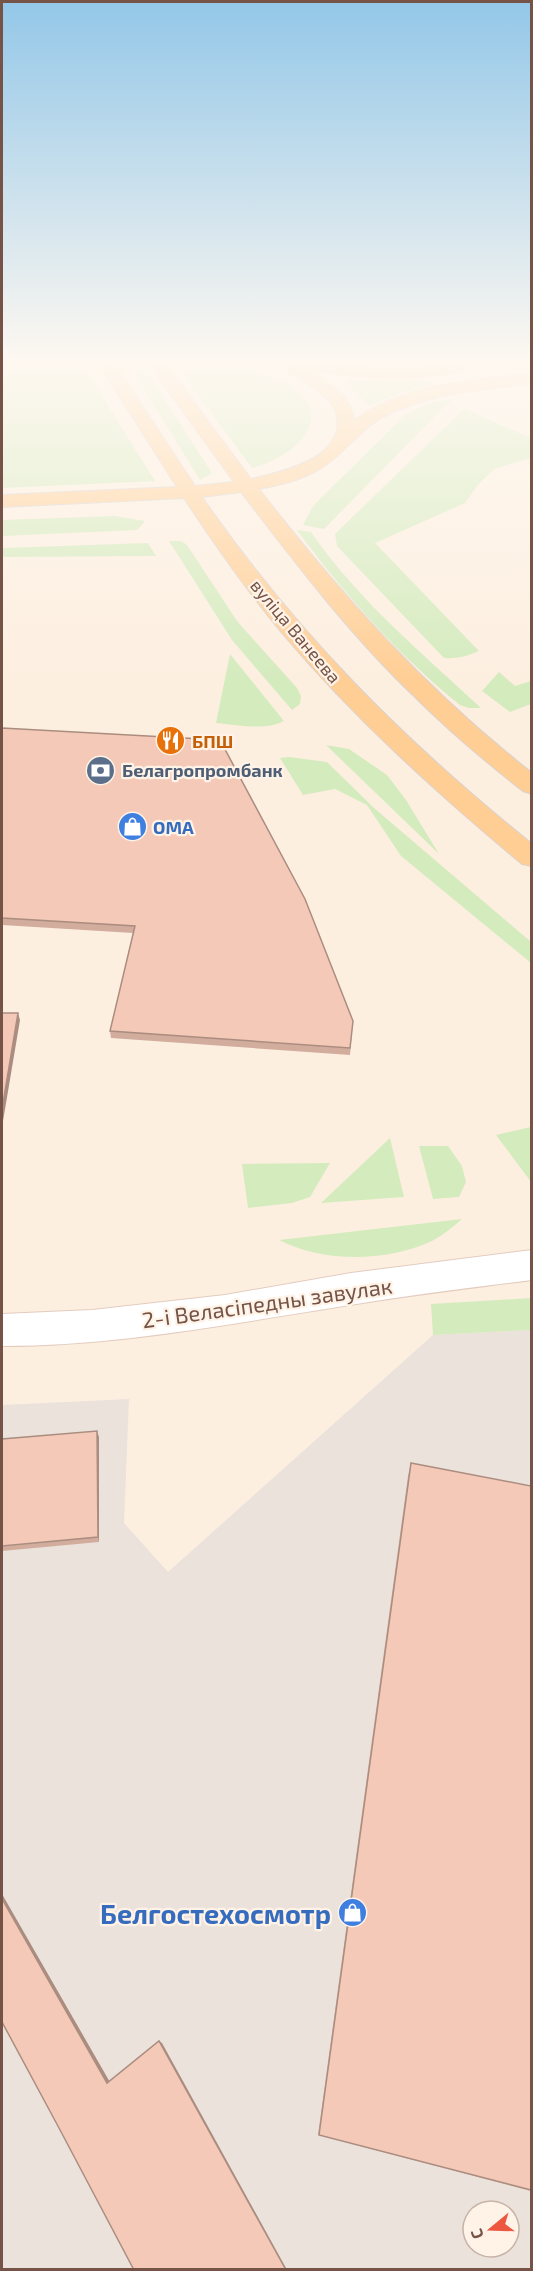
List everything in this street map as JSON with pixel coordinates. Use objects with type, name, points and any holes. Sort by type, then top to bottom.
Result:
[{"type":"main road","name":"вуліца Ванеева","points":[[174,469],[264,594],[376,723],[462,801],[531,858]]},
{"type":"main road","points":[[234,469],[309,568],[401,672],[470,736],[531,786]]},
{"type":"main road","points":[[2,501],[189,492],[246,486],[306,469]]},
{"type":"street","name":"2-і Веласіпедны завулак","points":[[2,1330],[92,1326],[225,1311],[351,1289],[531,1265]]},
{"type":"shaded area","points":[[531,1330],[531,2269],[2,2270],[2,1405],[129,1399],[124,1523],[168,1572],[433,1335]]},
{"type":"green space","points":[[2,469],[148,469],[155,481],[2,488]]},
{"type":"green space","points":[[193,469],[209,469],[212,473],[200,480]]},
{"type":"green space","points":[[350,469],[383,469],[324,529],[303,525],[313,506]]},
{"type":"green space","points":[[402,469],[494,469],[477,486],[465,503],[375,543],[479,651],[462,657],[444,658],[337,546],[335,534]]},
{"type":"green space","points":[[114,516],[145,521],[137,530],[2,536],[2,520]]},
{"type":"green space","points":[[297,530],[311,532],[329,557],[369,603],[481,708],[460,705],[415,666],[353,600]]},
{"type":"green space","points":[[169,541],[181,541],[187,545],[237,621],[297,688],[301,696],[300,704],[292,710],[232,640]]},
{"type":"green space","points":[[148,543],[156,556],[2,557],[2,548]]},
{"type":"green space","points":[[230,654],[284,721],[259,727],[216,723]]},
{"type":"green space","points":[[499,672],[515,686],[531,681],[531,704],[510,712],[482,691]]},
{"type":"green space","points":[[326,745],[349,749],[387,775],[406,800],[439,854]]},
{"type":"green space","points":[[280,758],[327,762],[374,808],[531,942],[531,963],[401,856],[367,805],[335,789],[303,795]]},
{"type":"green space","points":[[532,1127],[531,1182],[496,1135]]},
{"type":"green space","points":[[390,1138],[404,1197],[321,1203]]},
{"type":"green space","points":[[419,1146],[448,1146],[462,1166],[466,1182],[459,1197],[433,1199]]},
{"type":"green space","points":[[330,1163],[310,1197],[292,1203],[248,1208],[242,1164]]},
{"type":"green space","points":[[462,1219],[432,1241],[395,1253],[375,1256],[335,1256],[315,1253],[279,1240]]},
{"type":"green space","points":[[531,1298],[531,1330],[433,1335],[431,1304]]},
{"type":"building","name":"ОМА","points":[[2,728],[220,740],[305,899],[353,1021],[350,1048],[110,1031],[135,926],[2,918]]},
{"type":"building","points":[[2,1013],[18,1013],[2,1109]]},
{"type":"building","points":[[97,1431],[98,1537],[2,1546],[2,1439]]},
{"type":"building","points":[[411,1463],[531,1486],[531,2190],[319,2135]]},
{"type":"building","points":[[2,1899],[107,2083],[159,2041],[286,2270],[134,2270],[2,2022]]},
{"type":"place","name":"БПШ","points":[[171,741]]},
{"type":"place","name":"Белагропромбанк","points":[[101,770]]},
{"type":"place","name":"ОМА","points":[[132,827]]},
{"type":"place","name":"Белгостехосмотр","points":[[352,1913]]}]
